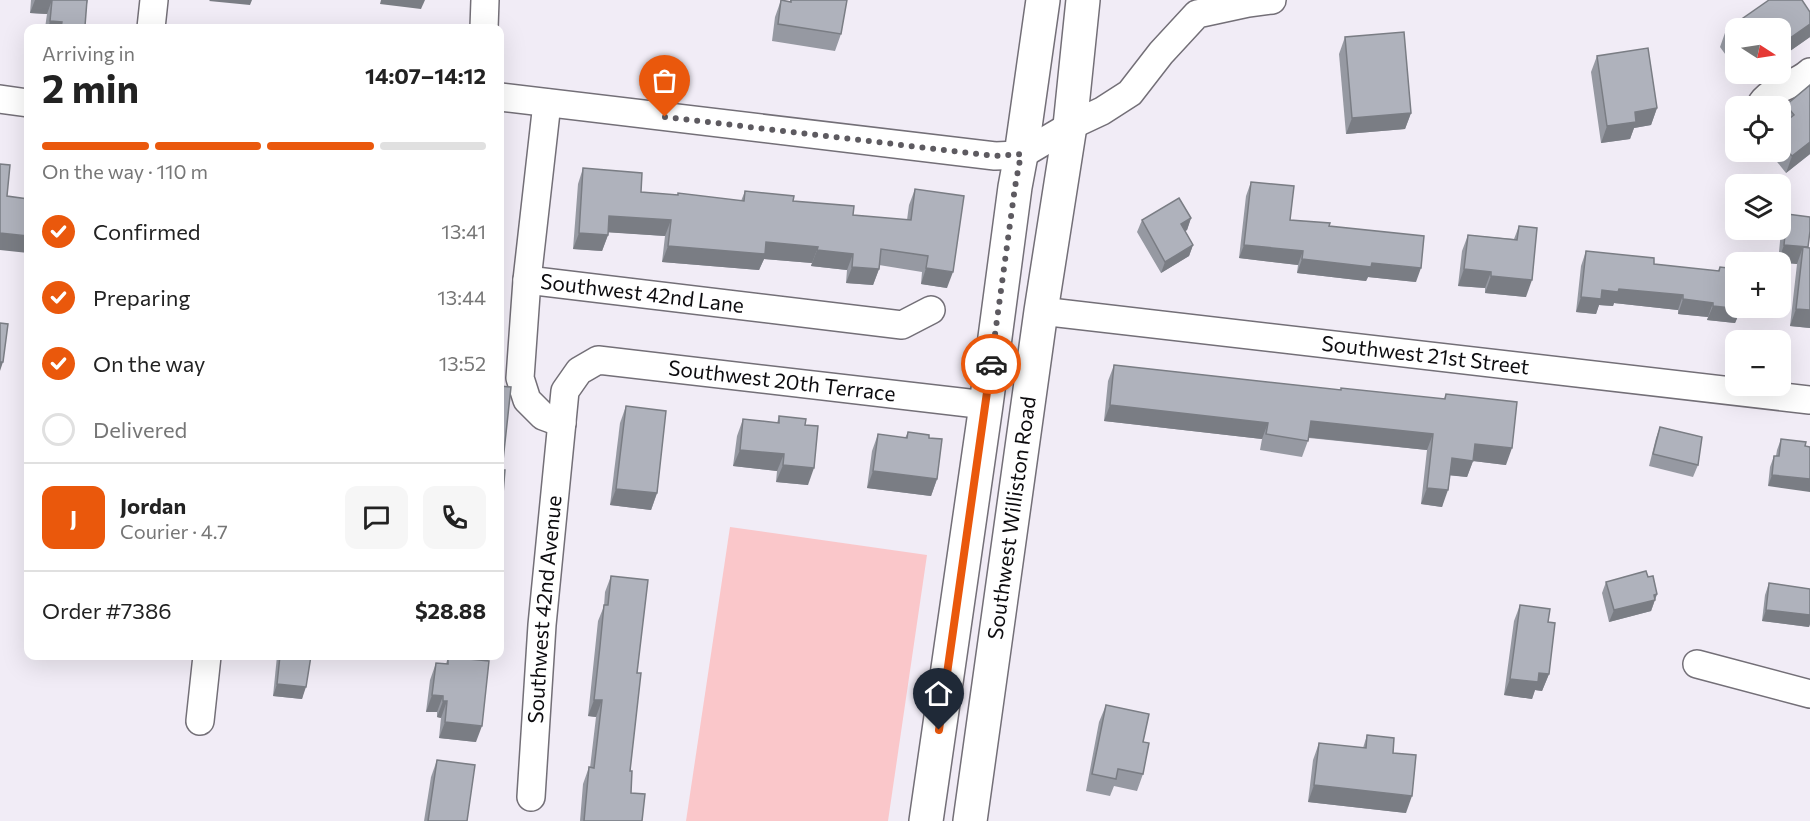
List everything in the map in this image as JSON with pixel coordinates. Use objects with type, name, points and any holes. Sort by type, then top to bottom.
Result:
[{"type":"highway","name":"Southwest Williston Road","points":[[926,821],[1043,0]]},
{"type":"highway","name":"Southwest Williston Road","points":[[970,821],[1041,311],[1070,126],[1083,0]]},
{"type":"street","points":[[151,24],[154,0]]},
{"type":"street","points":[[484,24],[485,0]]},
{"type":"street","points":[[504,98],[995,156],[1021,154],[1102,111],[1130,93],[1197,14],[1272,0]]},
{"type":"street","points":[[1767,96],[1810,72]]},
{"type":"street","points":[[0,99],[24,102]]},
{"type":"street","name":"Southwest 42nd Lane","points":[[547,103],[527,280],[902,325],[931,310]]},
{"type":"street","points":[[527,280],[520,378],[527,400],[543,416],[562,423]]},
{"type":"street","name":"Southwest 21st Street","points":[[1041,311],[1810,400]]},
{"type":"street","name":"Southwest 20th Terrace","points":[[579,370],[598,360],[986,405]]},
{"type":"street","name":"Southwest 42nd Avenue","points":[[531,797],[542,625],[565,391],[579,370]]},
{"type":"street","points":[[200,721],[207,660]]},
{"type":"street","points":[[1697,664],[1810,694]]},
{"type":"shaded area","points":[[730,527],[927,555],[888,821],[686,821]]},
{"type":"building","points":[[52,0],[87,0],[85,24],[62,24],[62,22],[50,21]]},
{"type":"building","points":[[781,0],[791,2],[791,0],[847,0],[841,34],[778,24]]},
{"type":"building","points":[[1769,0],[1802,0],[1810,12],[1810,24],[1791,37],[1791,18],[1743,18]]},
{"type":"building","points":[[1404,32],[1411,113],[1352,118],[1345,37]]},
{"type":"building","points":[[1648,48],[1657,108],[1635,112],[1636,122],[1607,126],[1597,56]]},
{"type":"building","points":[[1810,85],[1810,142],[1792,156],[1791,117],[1794,115],[1791,111],[1791,101]]},
{"type":"building","points":[[0,164],[10,165],[7,196],[24,198],[24,236],[0,233]]},
{"type":"building","points":[[583,168],[642,173],[641,192],[678,195],[678,193],[744,201],[745,191],[794,196],[793,201],[854,206],[853,215],[911,220],[915,189],[964,196],[953,272],[926,268],[928,256],[881,249],[879,269],[852,267],[853,254],[817,250],[818,247],[766,242],[765,254],[668,246],[671,220],[609,216],[608,235],[579,233]]},
{"type":"building","points":[[1251,182],[1294,186],[1290,220],[1424,236],[1421,268],[1372,263],[1371,267],[1302,259],[1303,251],[1244,245]]},
{"type":"building","points":[[1179,198],[1191,218],[1181,224],[1193,245],[1165,262],[1142,220]]},
{"type":"building","points":[[1791,215],[1810,217],[1808,247],[1784,245],[1784,240],[1791,240]]},
{"type":"building","points":[[1519,226],[1537,228],[1532,280],[1491,276],[1491,272],[1464,269],[1468,235],[1517,240]]},
{"type":"building","points":[[1803,247],[1810,248],[1810,310],[1796,309]]},
{"type":"building","points":[[1586,251],[1654,258],[1654,264],[1719,271],[1720,267],[1725,268],[1725,307],[1713,306],[1713,303],[1683,299],[1683,295],[1619,289],[1618,292],[1602,290],[1601,299],[1581,297]]},
{"type":"building","points":[[0,323],[8,324],[3,362],[0,362]]},
{"type":"building","points":[[1114,365],[1341,390],[1341,388],[1445,399],[1446,394],[1517,402],[1512,448],[1475,444],[1473,461],[1452,458],[1448,490],[1427,488],[1433,434],[1311,421],[1308,441],[1266,434],[1268,423],[1110,405]]},
{"type":"building","points":[[504,386],[511,387],[504,452]]},
{"type":"building","points":[[626,406],[666,411],[657,493],[616,489]]},
{"type":"building","points":[[779,416],[806,419],[805,425],[818,426],[814,468],[783,465],[784,454],[740,450],[743,419],[779,423]]},
{"type":"building","points":[[1660,427],[1702,437],[1698,465],[1653,454]]},
{"type":"building","points":[[908,432],[942,439],[937,479],[873,471],[878,434],[907,438]]},
{"type":"building","points":[[1781,439],[1806,442],[1805,446],[1810,447],[1810,479],[1772,475],[1774,456],[1779,456]]},
{"type":"building","points":[[1646,571],[1648,577],[1653,576],[1657,594],[1654,595],[1655,600],[1614,610],[1606,582]]},
{"type":"building","points":[[611,576],[648,580],[637,673],[641,673],[630,771],[632,771],[631,793],[645,794],[642,821],[584,821],[589,767],[594,768],[602,700],[594,700],[604,605],[608,605]]},
{"type":"building","points":[[1769,583],[1810,589],[1810,615],[1766,610]]},
{"type":"building","points":[[1520,605],[1550,609],[1548,622],[1555,623],[1549,674],[1539,673],[1538,682],[1510,679]]},
{"type":"building","points":[[280,660],[310,660],[306,687],[277,684]]},
{"type":"building","points":[[448,660],[489,661],[482,726],[445,722],[447,701],[443,701],[443,696],[432,695],[436,663],[448,664]]},
{"type":"building","points":[[1106,705],[1149,714],[1143,742],[1149,743],[1143,774],[1118,769],[1116,779],[1092,774]]},
{"type":"building","points":[[1367,735],[1394,738],[1393,753],[1416,755],[1412,796],[1314,785],[1319,743],[1366,748]]},
{"type":"building","points":[[437,760],[475,765],[467,821],[428,821]]},
{"type":"way so far","points":[[665,117],[995,156],[1021,154],[991,364]]},
{"type":"route","points":[[939,730],[991,364]]}]
